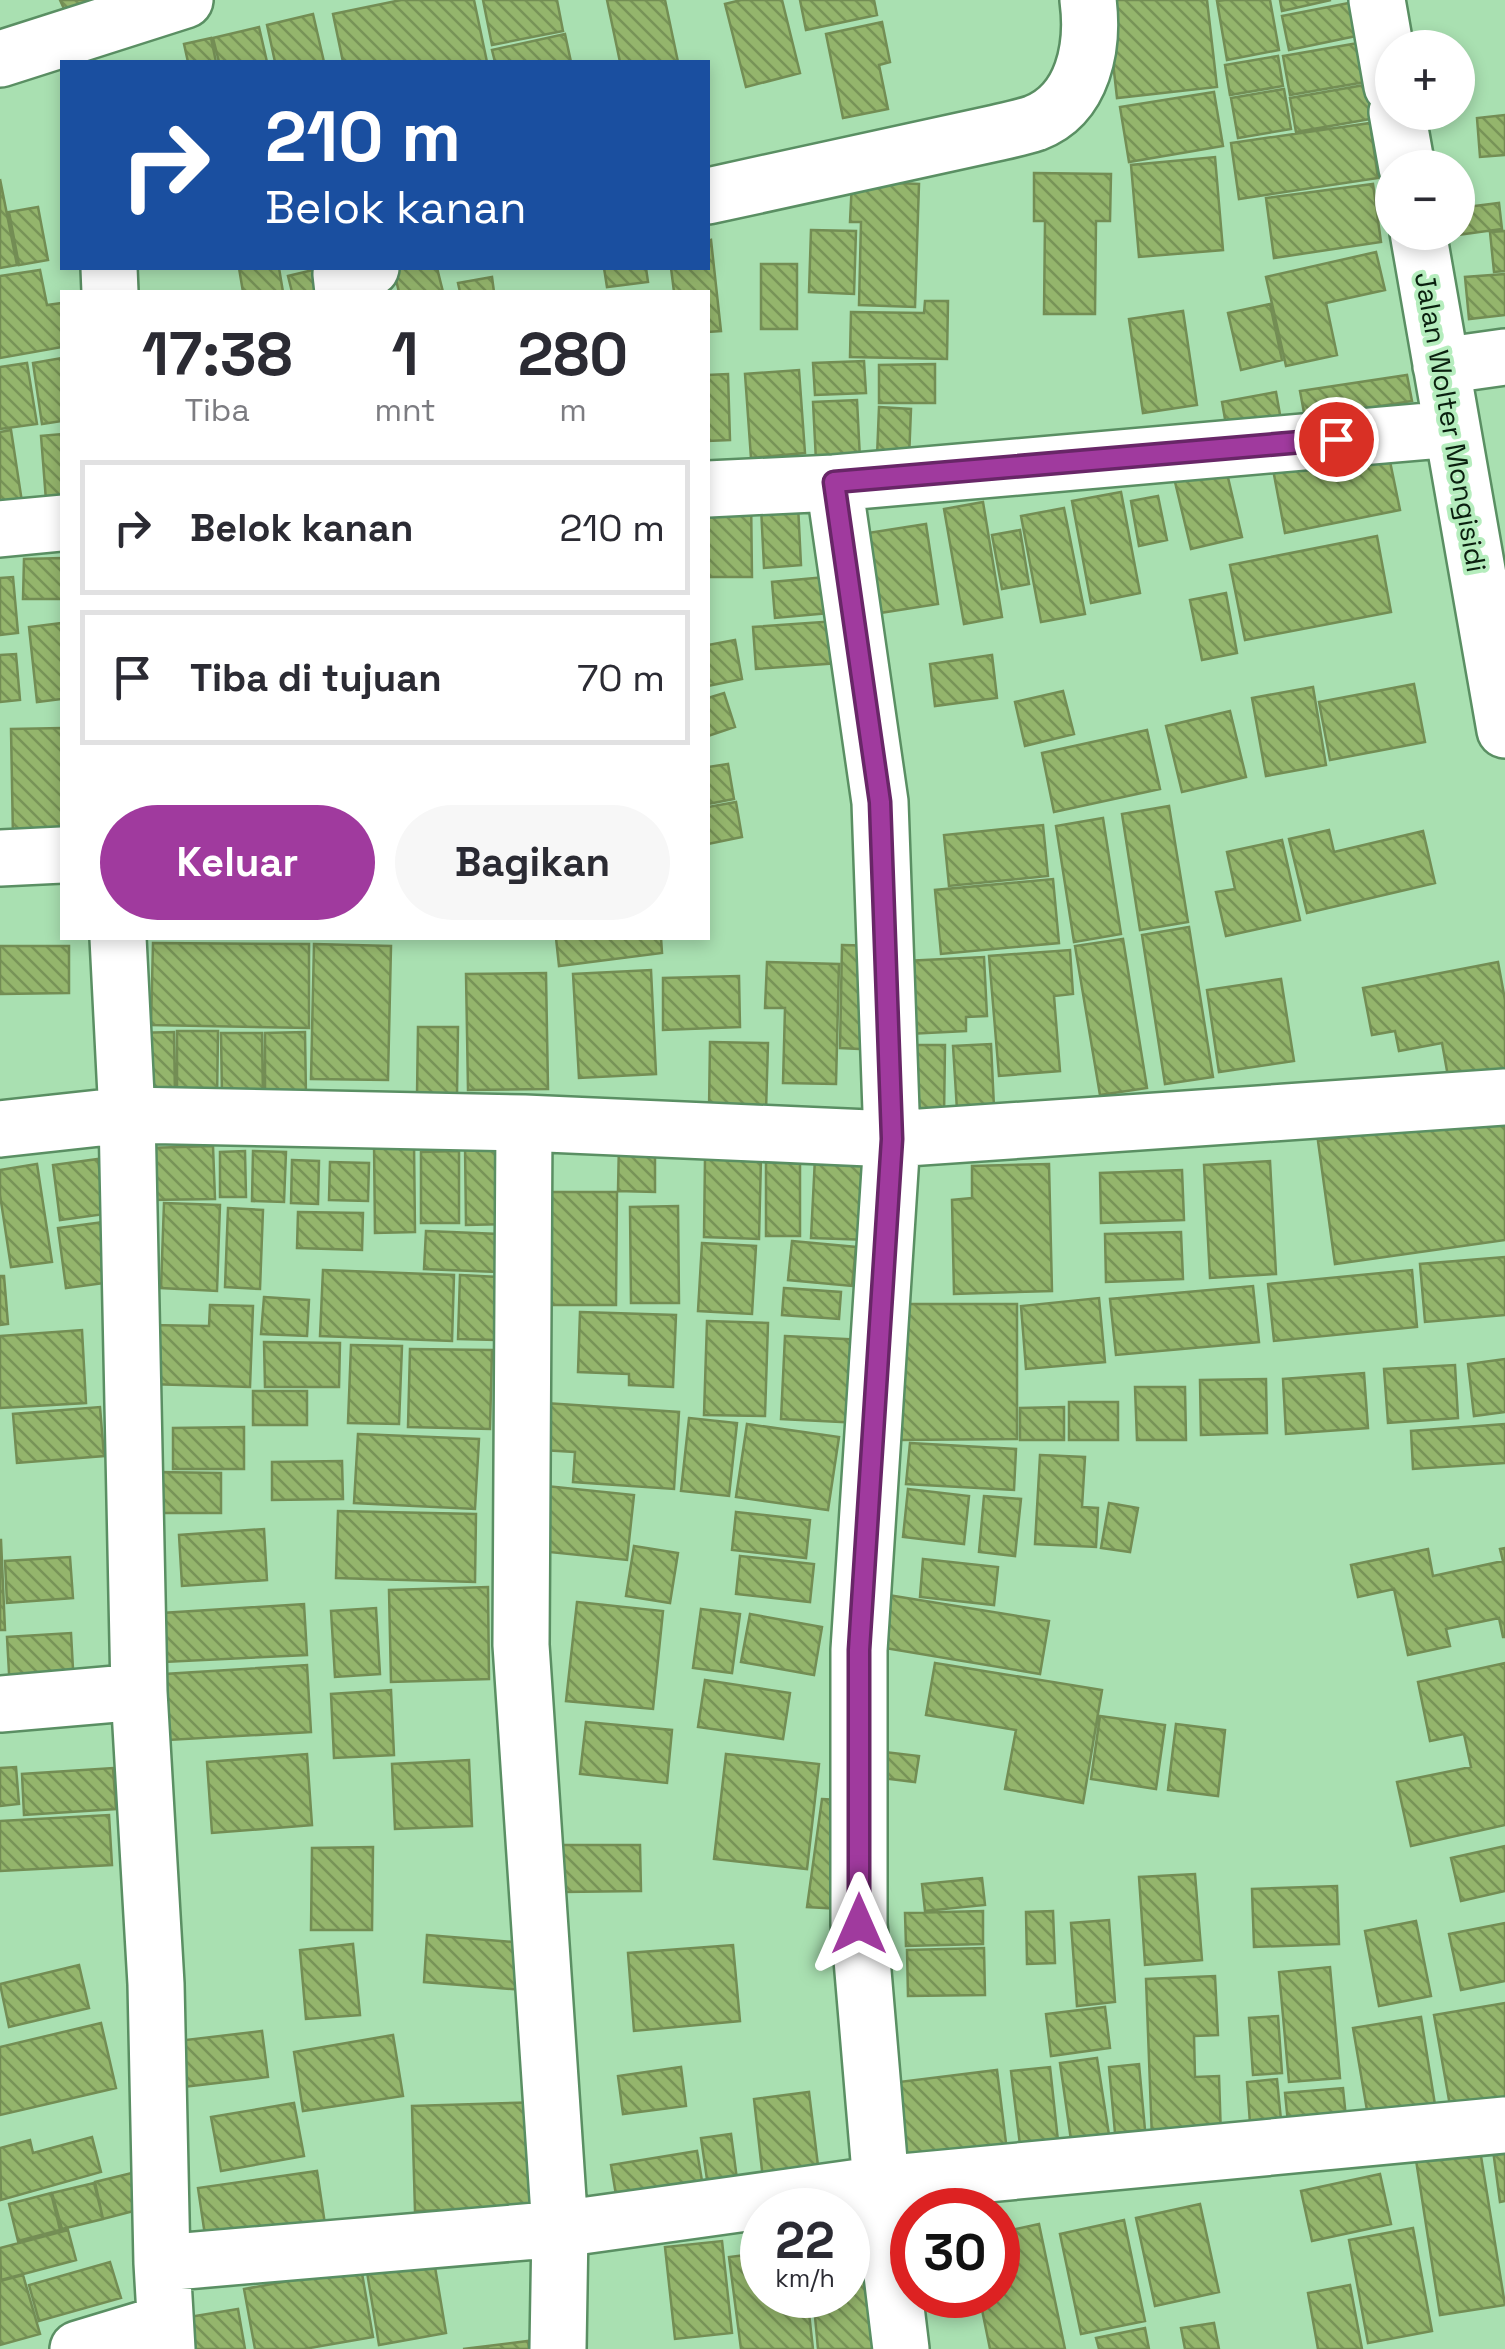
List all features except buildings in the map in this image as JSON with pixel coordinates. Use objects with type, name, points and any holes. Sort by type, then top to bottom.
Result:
[{"type":"street","points":[[0,59],[101,44],[185,0]]},
{"type":"street","points":[[710,196],[1038,122],[1067,102],[1086,69],[1088,0]]},
{"type":"street","points":[[1378,0],[1383,30]]},
{"type":"street","name":"Jalan Wolter Mongisidi","points":[[1421,250],[1505,730]]},
{"type":"street","points":[[343,290],[341,274],[361,270]]},
{"type":"street","points":[[1441,366],[1505,357]]},
{"type":"street","points":[[710,489],[834,482],[1452,429]]},
{"type":"street","points":[[834,482],[880,802],[892,1139],[859,1650],[859,1924],[881,2184],[901,2349]]},
{"type":"street","points":[[0,529],[60,523]]},
{"type":"street","points":[[0,858],[60,855]]},
{"type":"street","points":[[78,2349],[165,2336],[156,1984],[139,1692],[127,1115],[118,940]]},
{"type":"street","points":[[0,1129],[127,1115],[524,1123],[892,1139],[1505,1097]]},
{"type":"street","points":[[524,1123],[521,1644],[560,2229],[558,2349]]},
{"type":"street","points":[[0,1704],[139,1692]]},
{"type":"street","points":[[162,2262],[560,2229],[881,2184],[1505,2125]]},
{"type":"route","points":[[859,1924],[859,1650],[892,1139],[880,802],[834,482],[1336,439]]}]
